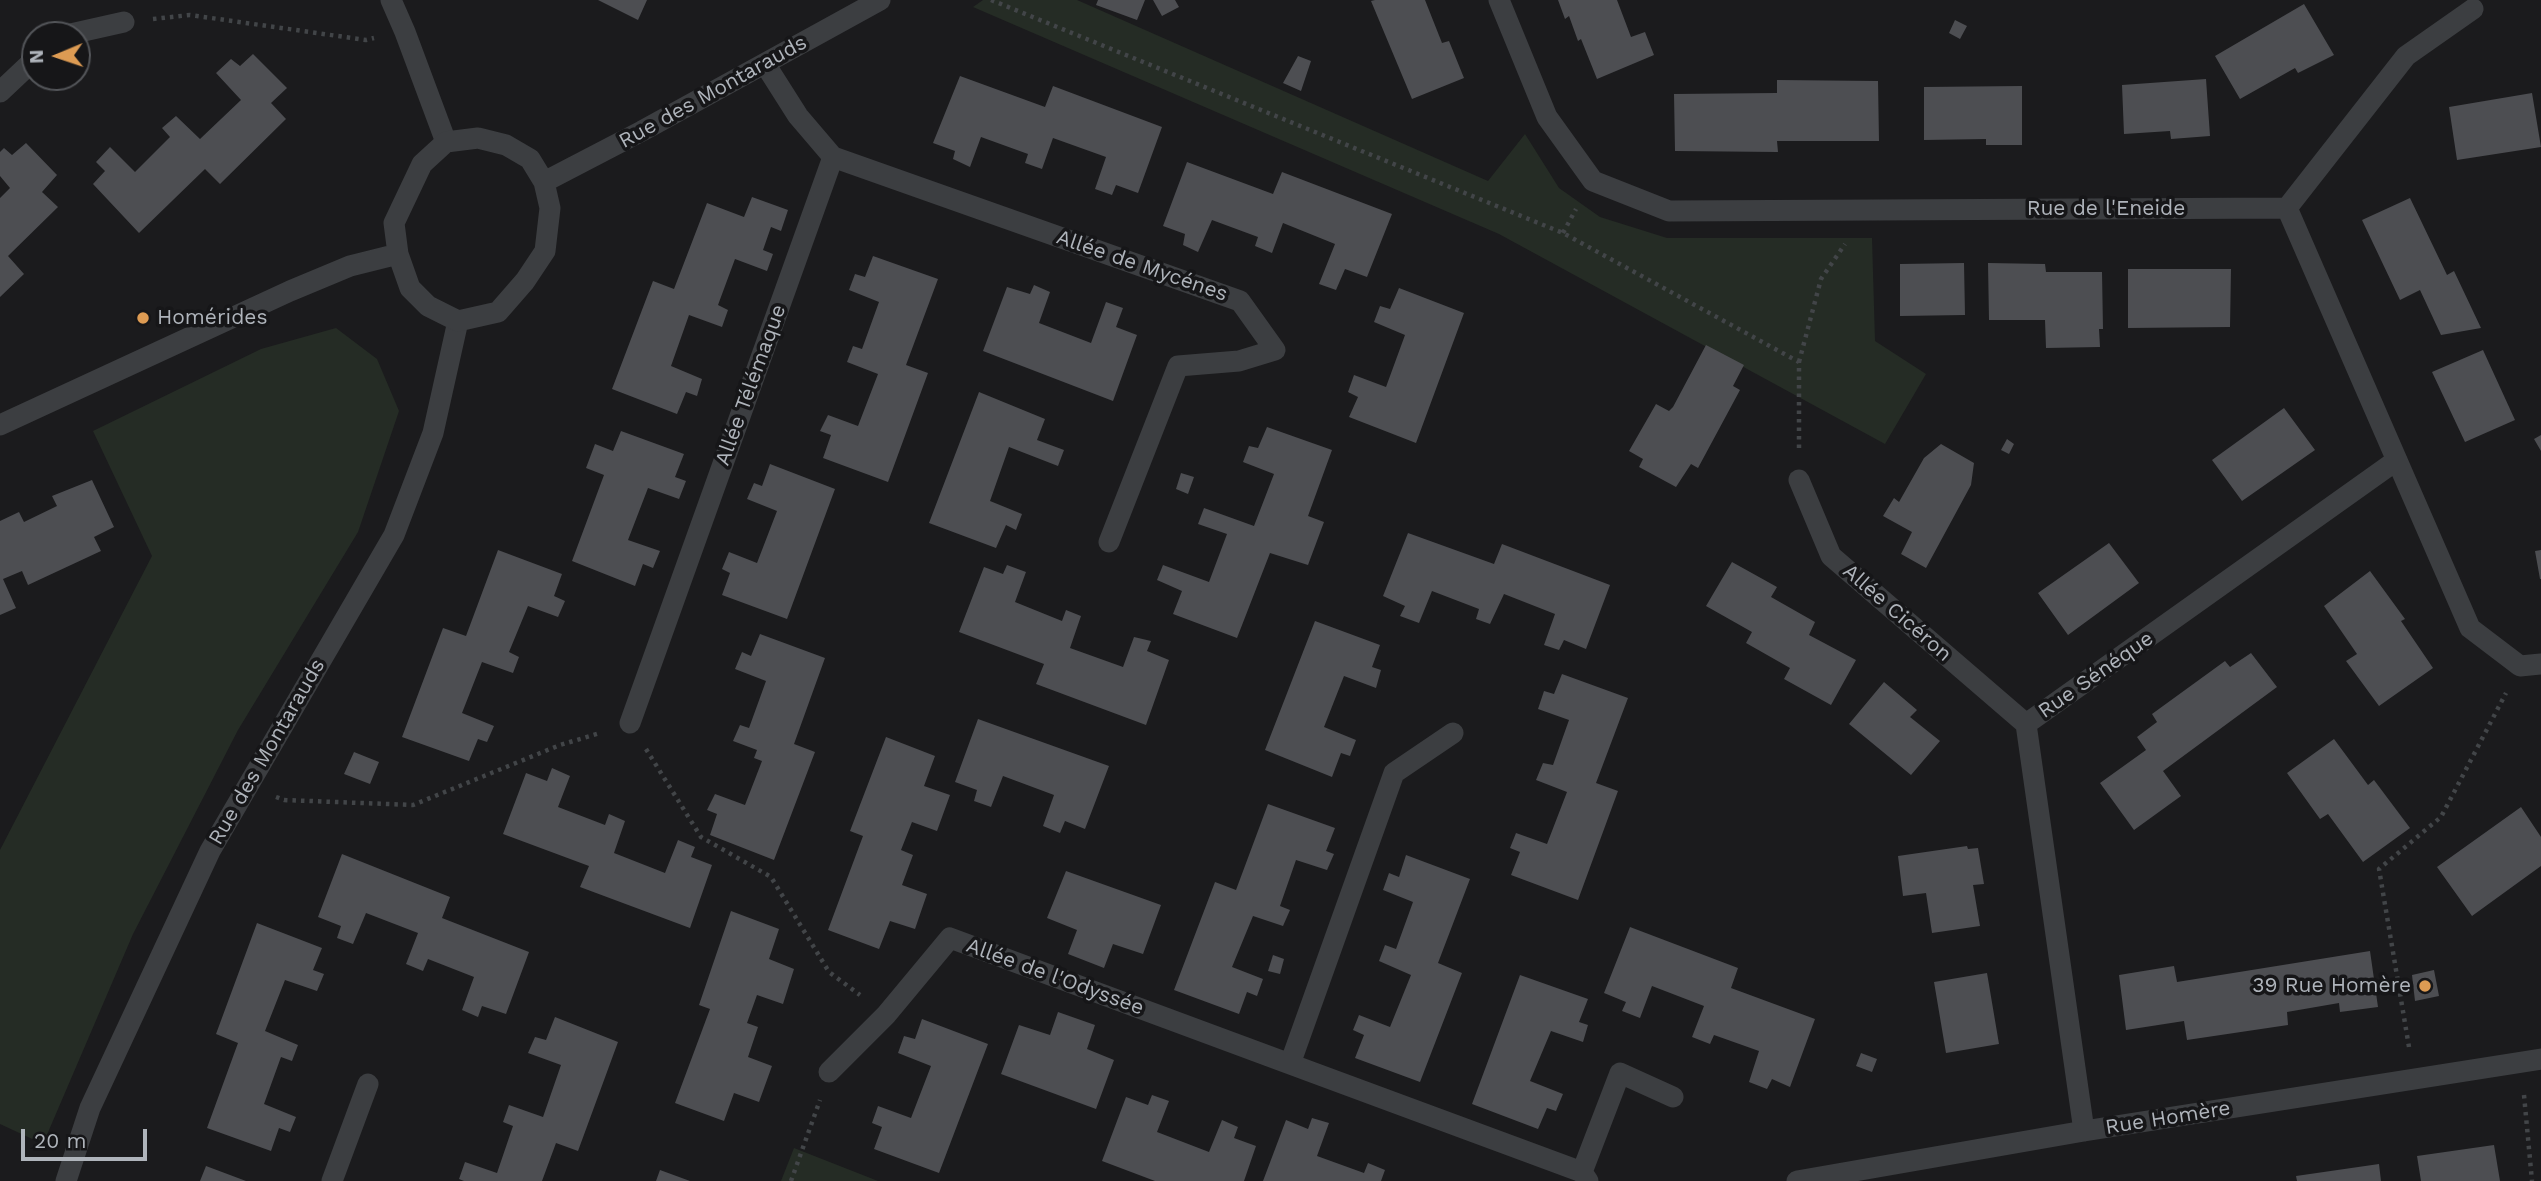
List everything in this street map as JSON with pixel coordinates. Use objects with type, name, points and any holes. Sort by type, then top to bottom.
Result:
[{"type":"street","points":[[391,0],[446,142]]},
{"type":"street","name":"Rue des Montarauds","points":[[544,181],[642,131],[880,0]]},
{"type":"street","name":"Rue de l'Eneide","points":[[1499,0],[1547,117],[1593,181],[1669,211],[2287,208]]},
{"type":"street","points":[[2473,9],[2406,56],[2287,208],[2470,628],[2530,665]]},
{"type":"street","points":[[91,29],[124,22]]},
{"type":"street","points":[[765,64],[798,116],[833,157]]},
{"type":"street","points":[[0,92],[21,72]]},
{"type":"street","points":[[478,138],[506,145],[530,159],[544,181],[550,208],[545,251],[525,281],[498,312],[458,321],[428,306],[410,288],[398,254],[394,223],[422,164],[446,142],[478,138]]},
{"type":"street","name":"Allée de Mycénes","points":[[833,157],[1240,300],[1275,349],[1239,361],[1178,366],[1109,542]]},
{"type":"street","name":"Allée Télémaque","points":[[630,723],[833,157]]},
{"type":"street","points":[[0,425],[290,291],[350,266],[398,254]]},
{"type":"street","name":"Rue des Montarauds","points":[[66,1181],[90,1108],[210,851],[394,535],[433,433],[458,321]]},
{"type":"street","name":"Rue Sénéque","points":[[2084,1131],[2026,724],[2397,460]]},
{"type":"street","name":"Allée Cicéron","points":[[1798,480],[1832,556],[2026,724]]},
{"type":"street","points":[[1290,1064],[1394,773],[1453,733]]},
{"type":"street","name":"Allée de l'Odyssée","points":[[829,1072],[886,1015],[950,938],[1585,1176],[1620,1073],[1673,1097]]},
{"type":"street","name":"Rue Homère","points":[[1797,1181],[2084,1131],[2531,1060]]},
{"type":"street","points":[[332,1181],[368,1084]]},
{"type":"path","points":[[991,0],[1563,233],[1799,362]]},
{"type":"path","points":[[124,22],[190,15],[366,40],[405,32]]},
{"type":"path","points":[[1798,480],[1799,362],[1821,279],[1867,210]]},
{"type":"path","points":[[2414,1079],[2379,869],[2441,817],[2530,665]]},
{"type":"path","points":[[246,786],[284,800],[412,805],[560,745],[630,723],[701,837],[771,877],[829,972],[886,1015]]},
{"type":"path","points":[[2531,1060],[2532,1181]]},
{"type":"path","points":[[791,1181],[829,1072]]},
{"type":"shaded area","points":[[983,0],[1077,0],[1488,181],[1525,134],[1559,188],[1600,217],[1667,238],[1872,238],[1875,341],[1926,374],[1885,444],[1499,234],[973,7]]},
{"type":"shaded area","points":[[336,328],[377,359],[399,411],[358,532],[238,730],[133,934],[43,1144],[0,1124],[0,850],[152,556],[93,431],[261,349]]},
{"type":"shaded area","points":[[794,1148],[878,1181],[781,1181]]},
{"type":"building","points":[[598,0],[647,0],[638,20]]},
{"type":"building","points":[[1098,0],[1145,0],[1137,20],[1096,5]]},
{"type":"building","points":[[1153,0],[1175,0],[1179,7],[1162,16]]},
{"type":"building","points":[[1425,0],[1442,43],[1449,41],[1464,78],[1412,99],[1371,1]]},
{"type":"building","points":[[1558,0],[1617,0],[1631,37],[1645,32],[1654,55],[1597,79],[1581,39],[1578,41],[1569,16],[1565,19]]},
{"type":"building","points":[[2304,4],[2334,55],[2298,73],[2295,68],[2240,99],[2215,56]]},
{"type":"building","points":[[1955,20],[1967,26],[1960,39],[1949,33]]},
{"type":"building","points":[[253,54],[287,88],[271,103],[286,119],[220,184],[205,169],[139,233],[93,184],[105,171],[96,162],[110,147],[135,172],[170,137],[162,128],[176,116],[200,139],[241,100],[216,73],[231,59],[240,66]]},
{"type":"building","points":[[1298,56],[1311,61],[1301,91],[1283,83]]},
{"type":"building","points":[[960,76],[1045,107],[1053,86],[1162,127],[1138,193],[1116,185],[1112,195],[1095,189],[1106,157],[1053,138],[1042,169],[1025,163],[1028,154],[981,137],[970,167],[953,159],[955,151],[933,143]]},
{"type":"building","points":[[2206,79],[2210,136],[2171,139],[2170,131],[2124,134],[2122,85]]},
{"type":"building","points":[[1777,80],[1878,81],[1879,141],[1777,141],[1778,152],[1675,151],[1674,94],[1777,93]]},
{"type":"building","points":[[2022,86],[2022,145],[1986,145],[1986,139],[1924,140],[1924,87]]},
{"type":"building","points":[[2532,93],[2541,147],[2457,160],[2449,107]]},
{"type":"building","points":[[26,143],[57,175],[42,192],[58,207],[8,256],[24,274],[0,297],[0,198],[10,188],[0,176],[0,152],[4,148],[12,155]]},
{"type":"building","points":[[1187,162],[1273,194],[1282,172],[1392,214],[1367,277],[1345,269],[1336,290],[1319,284],[1335,244],[1283,223],[1272,253],[1255,246],[1258,237],[1212,220],[1198,252],[1183,245],[1185,234],[1163,226]]},
{"type":"building","points":[[752,197],[788,210],[781,231],[771,227],[763,250],[773,254],[767,271],[735,259],[718,305],[728,310],[722,327],[689,315],[671,366],[702,379],[697,396],[686,392],[677,414],[612,389],[653,281],[674,289],[707,203],[744,217]]},
{"type":"building","points":[[2410,198],[2447,275],[2454,271],[2481,328],[2441,335],[2420,290],[2400,300],[2362,220]]},
{"type":"building","points":[[873,256],[938,279],[906,365],[928,373],[888,482],[823,458],[831,435],[820,431],[828,415],[858,426],[878,374],[847,362],[853,346],[862,349],[879,302],[849,290],[855,274],[865,277]]},
{"type":"building","points":[[1964,263],[1965,315],[1900,316],[1900,264]]},
{"type":"building","points":[[1988,263],[2045,264],[2046,272],[2102,272],[2103,329],[2099,329],[2100,347],[2046,348],[2045,320],[1989,320]]},
{"type":"building","points":[[2128,269],[2231,269],[2230,327],[2128,328]]},
{"type":"building","points":[[1034,285],[1050,292],[1039,323],[1091,343],[1106,302],[1123,308],[1116,327],[1137,335],[1113,401],[983,351],[1007,287],[1030,294]]},
{"type":"building","points":[[1399,288],[1464,313],[1416,443],[1349,417],[1358,397],[1348,392],[1354,375],[1386,387],[1405,335],[1374,322],[1380,306],[1390,309]]},
{"type":"building","points":[[1706,345],[1744,365],[1733,386],[1740,390],[1698,468],[1691,464],[1676,487],[1639,467],[1643,459],[1629,451],[1656,404],[1669,411],[1673,407]]},
{"type":"building","points":[[2483,350],[2515,420],[2465,442],[2432,372]]},
{"type":"building","points":[[979,392],[1045,419],[1037,440],[1064,450],[1058,466],[1009,447],[990,501],[1022,514],[1016,530],[1006,525],[996,548],[929,523]]},
{"type":"building","points":[[2284,408],[2315,450],[2242,501],[2212,460]]},
{"type":"building","points":[[1267,427],[1332,450],[1308,516],[1324,522],[1308,565],[1270,553],[1237,638],[1173,614],[1182,591],[1157,580],[1163,565],[1209,582],[1227,534],[1198,524],[1204,508],[1254,526],[1274,474],[1243,462],[1249,446],[1258,448]]},
{"type":"building","points":[[621,431],[684,454],[675,477],[686,481],[679,499],[648,488],[628,540],[660,551],[653,568],[643,564],[635,586],[572,561],[604,475],[586,468],[595,444],[613,451]]},
{"type":"building","points":[[2541,435],[2541,451],[2534,439]]},
{"type":"building","points":[[2007,439],[2014,444],[2009,454],[2001,450]]},
{"type":"building","points":[[1941,444],[1974,463],[1971,485],[1926,568],[1901,554],[1912,532],[1883,516],[1894,498],[1899,502],[1924,458]]},
{"type":"building","points":[[770,464],[835,489],[787,619],[722,595],[730,573],[722,569],[729,552],[757,563],[777,511],[747,499],[754,483],[762,486]]},
{"type":"building","points":[[1181,473],[1194,477],[1188,494],[1176,489]]},
{"type":"building","points":[[92,480],[114,527],[94,537],[101,551],[28,585],[22,571],[3,579],[16,608],[0,615],[0,521],[19,512],[24,522],[57,506],[52,496]]},
{"type":"building","points":[[1408,533],[1494,564],[1502,544],[1610,585],[1586,649],[1564,640],[1559,650],[1544,645],[1555,614],[1504,594],[1490,624],[1476,619],[1479,609],[1432,591],[1419,623],[1400,616],[1405,606],[1383,596]]},
{"type":"building","points":[[2109,543],[2139,583],[2068,635],[2038,593]]},
{"type":"building","points":[[498,550],[562,574],[554,596],[565,601],[558,617],[528,606],[509,652],[519,657],[513,673],[482,662],[462,713],[494,726],[487,742],[478,739],[469,761],[402,737],[443,628],[466,636]]},
{"type":"building","points":[[2541,550],[2541,579],[2540,579],[2535,551]]},
{"type":"building","points":[[1732,562],[1777,587],[1771,597],[1815,622],[1809,635],[1856,660],[1831,705],[1784,679],[1790,668],[1746,643],[1752,632],[1706,606]]},
{"type":"building","points":[[1007,565],[1026,572],[1015,602],[1062,621],[1066,610],[1081,616],[1070,648],[1123,667],[1134,637],[1151,641],[1147,651],[1169,660],[1146,725],[1036,684],[1044,664],[959,632],[984,567],[1003,574]]},
{"type":"building","points":[[2370,571],[2405,619],[2401,621],[2433,668],[2379,706],[2346,661],[2357,654],[2324,606]]},
{"type":"building","points":[[1315,621],[1380,645],[1372,667],[1381,670],[1376,688],[1344,676],[1324,727],[1356,740],[1350,756],[1341,753],[1332,777],[1265,750]]},
{"type":"building","points":[[760,634],[825,658],[794,744],[815,752],[774,860],[710,835],[717,814],[707,810],[715,794],[745,805],[762,761],[754,758],[757,750],[733,741],[740,725],[749,728],[766,681],[735,669],[742,652],[751,656]]},
{"type":"building","points":[[2251,653],[2277,687],[2163,771],[2181,796],[2134,830],[2100,783],[2146,750],[2137,737],[2157,722],[2152,714],[2225,661],[2230,667]]},
{"type":"building","points":[[1562,674],[1628,698],[1596,783],[1618,791],[1578,900],[1511,875],[1520,852],[1510,848],[1516,833],[1547,844],[1567,792],[1536,780],[1543,763],[1553,765],[1569,720],[1538,709],[1544,691],[1554,694]]},
{"type":"building","points":[[1884,682],[1917,710],[1910,717],[1940,741],[1911,775],[1849,724]]},
{"type":"building","points":[[978,719],[1109,766],[1085,829],[1065,821],[1060,833],[1043,826],[1054,795],[1003,776],[991,807],[974,801],[977,790],[955,782]]},
{"type":"building","points":[[886,737],[935,756],[924,786],[950,795],[937,831],[912,822],[901,850],[913,855],[902,885],[927,894],[915,929],[890,921],[879,949],[828,930],[863,836],[850,831]]},
{"type":"building","points":[[2334,739],[2368,785],[2374,780],[2410,828],[2363,862],[2328,814],[2320,819],[2287,773]]},
{"type":"building","points":[[354,752],[379,762],[370,784],[344,774]]},
{"type":"building","points":[[552,768],[570,776],[558,807],[605,825],[609,814],[625,821],[614,853],[665,873],[678,840],[695,847],[691,857],[712,865],[690,928],[580,887],[589,866],[503,834],[526,773],[547,781]]},
{"type":"building","points":[[1268,804],[1335,828],[1326,851],[1334,854],[1327,870],[1296,860],[1280,906],[1290,910],[1283,926],[1253,916],[1232,967],[1263,979],[1257,996],[1247,992],[1239,1014],[1174,990],[1215,882],[1236,890]]},
{"type":"building","points":[[2521,807],[2541,837],[2541,866],[2472,916],[2437,867]]},
{"type":"building","points":[[1967,846],[1968,849],[1978,848],[1984,884],[1973,885],[1980,926],[1932,933],[1926,893],[1903,896],[1898,856]]},
{"type":"building","points":[[342,854],[450,897],[442,918],[529,952],[506,1014],[482,1006],[478,1017],[462,1010],[474,977],[428,959],[423,971],[406,964],[418,933],[366,913],[353,944],[337,938],[341,926],[318,917]]},
{"type":"building","points":[[1406,855],[1470,879],[1438,963],[1462,973],[1420,1082],[1355,1058],[1364,1035],[1353,1030],[1359,1015],[1390,1027],[1411,975],[1379,961],[1385,945],[1396,949],[1413,902],[1383,890],[1389,873],[1399,877]]},
{"type":"building","points":[[1066,871],[1161,905],[1143,954],[1113,944],[1104,968],[1068,954],[1077,930],[1047,918]]},
{"type":"building","points":[[731,911],[779,929],[769,959],[794,969],[783,1004],[757,995],[747,1023],[758,1027],[748,1057],[772,1066],[759,1102],[734,1093],[724,1121],[675,1103],[710,1009],[699,1005]]},
{"type":"building","points":[[257,923],[322,948],[313,970],[324,974],[317,991],[285,980],[265,1031],[298,1045],[292,1061],[281,1057],[264,1104],[296,1117],[290,1132],[279,1128],[271,1151],[207,1128],[238,1043],[216,1034]]},
{"type":"building","points":[[1630,927],[1738,968],[1731,988],[1815,1019],[1790,1087],[1772,1079],[1767,1089],[1749,1082],[1759,1051],[1714,1035],[1710,1044],[1692,1037],[1704,1006],[1652,986],[1640,1018],[1622,1011],[1626,1002],[1604,993]]},
{"type":"building","points":[[2370,951],[2378,1007],[2340,1012],[2339,1003],[2287,1012],[2288,1025],[2187,1040],[2184,1021],[2126,1030],[2119,975],[2174,966],[2177,982]]},
{"type":"building","points":[[1273,955],[1284,959],[1280,974],[1268,971]]},
{"type":"building","name":"39 Rue Homère","points":[[2434,970],[2439,996],[2415,1001],[2412,975]]},
{"type":"building","points":[[1987,973],[1999,1044],[1946,1053],[1934,982]]},
{"type":"building","points":[[1520,975],[1588,999],[1579,1022],[1588,1025],[1583,1042],[1551,1031],[1530,1081],[1563,1094],[1556,1111],[1547,1108],[1538,1129],[1472,1104]]},
{"type":"building","points":[[1058,1012],[1095,1025],[1087,1049],[1114,1060],[1096,1109],[1001,1074],[1019,1025],[1050,1035]]},
{"type":"building","points":[[555,1017],[618,1042],[578,1151],[556,1143],[542,1181],[459,1179],[465,1162],[497,1173],[513,1126],[503,1122],[509,1105],[543,1117],[561,1065],[528,1053],[535,1037],[546,1040]]},
{"type":"building","points":[[922,1019],[988,1044],[939,1173],[874,1149],[882,1127],[872,1123],[878,1106],[911,1118],[931,1066],[898,1053],[904,1036],[915,1039]]},
{"type":"building","points":[[1861,1053],[1877,1059],[1872,1072],[1856,1066]]},
{"type":"building","points":[[1152,1095],[1169,1101],[1157,1132],[1209,1152],[1222,1120],[1238,1127],[1234,1138],[1256,1146],[1244,1181],[1155,1181],[1102,1161],[1126,1097],[1148,1105]]},
{"type":"building","points":[[1312,1118],[1329,1123],[1317,1156],[1364,1173],[1368,1163],[1385,1170],[1381,1181],[1263,1181],[1286,1120],[1308,1129]]},
{"type":"building","points":[[2494,1145],[2500,1181],[2421,1181],[2417,1156]]},
{"type":"building","points":[[2379,1164],[2381,1181],[2297,1181],[2296,1176]]},
{"type":"building","points":[[206,1166],[246,1181],[200,1181]]},
{"type":"building","points":[[660,1170],[690,1181],[656,1181]]},
{"type":"place","name":"Homérides","points":[[143,318]]},
{"type":"place","name":"39 Rue Homère","points":[[2425,986]]}]
